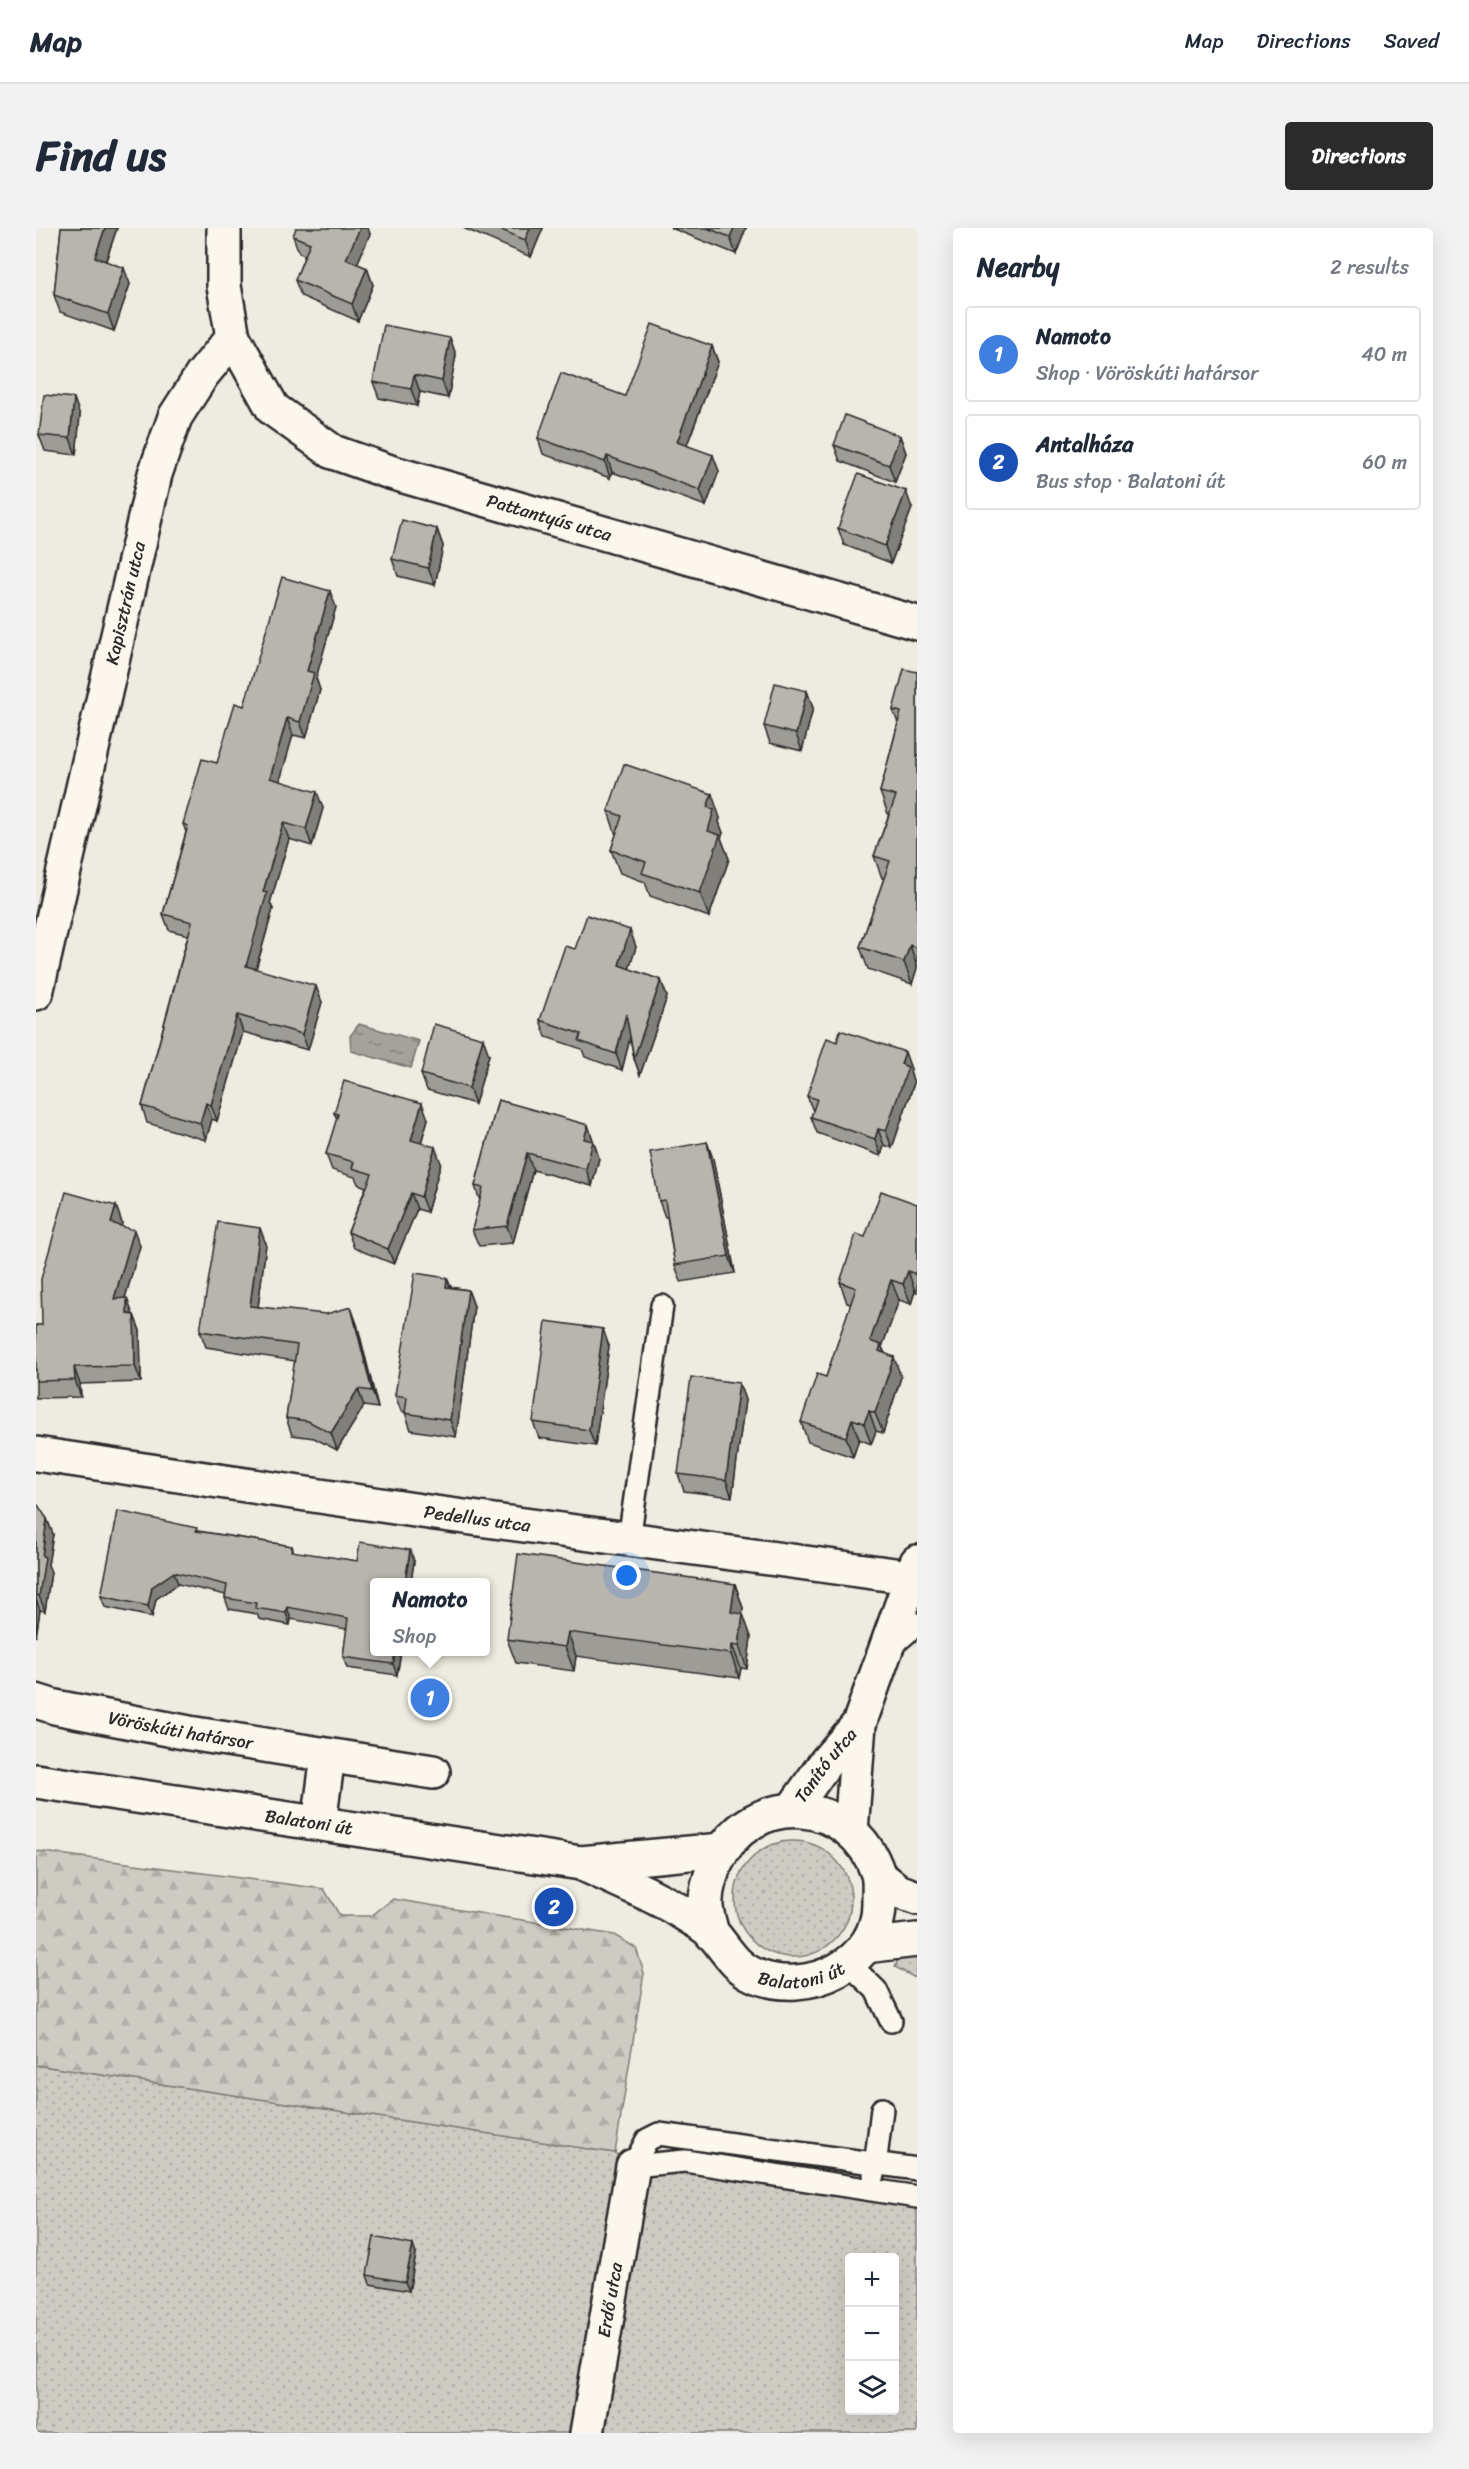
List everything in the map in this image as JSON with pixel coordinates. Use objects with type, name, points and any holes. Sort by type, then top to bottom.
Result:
[{"type":"street","points":[[224,228],[224,286],[233,337]]},
{"type":"street","name":"Pattantyús utca","points":[[233,337],[273,409],[333,452],[390,472],[917,623]]},
{"type":"street","name":"Kapisztrán utca","points":[[36,993],[154,474],[175,417],[202,375],[233,337]]},
{"type":"street","name":"Pedellus utca","points":[[36,1454],[628,1540],[915,1572]]},
{"type":"street","name":"Tanító utca","points":[[851,1831],[859,1724],[915,1572]]},
{"type":"street","name":"Vöröskúti határsor","points":[[36,1701],[55,1707],[177,1730],[433,1772]]},
{"type":"street","name":"Tanító utca","points":[[792,1810],[826,1762],[859,1724]]},
{"type":"street","points":[[319,1823],[328,1756]]},
{"type":"street","name":"Balatoni út","points":[[36,1781],[581,1863],[722,1851]]},
{"type":"street","name":"Balatoni út","points":[[712,1934],[706,1906],[709,1877],[722,1851],[740,1829],[764,1815],[792,1810],[814,1812],[833,1819],[851,1831],[868,1851],[879,1876],[880,1913],[857,1955]]},
{"type":"street","name":"Balatoni út","points":[[581,1863],[690,1917],[712,1934],[726,1954],[752,1974],[783,1984],[814,1981],[857,1955],[917,1940]]},
{"type":"street","name":"Balatoni út","points":[[879,1876],[898,1891],[917,1898]]},
{"type":"street","name":"Erdő utca","points":[[587,2433],[633,2166]]},
{"type":"lane","points":[[628,1540],[662,1306]]},
{"type":"lane","points":[[884,1652],[917,1624]]},
{"type":"lane","points":[[857,1955],[891,2021]]},
{"type":"lane","points":[[872,2190],[882,2109]]},
{"type":"lane","points":[[633,2166],[647,2140],[659,2134],[917,2169]]},
{"type":"lane","points":[[633,2166],[685,2161],[917,2197]]},
{"type":"green space","points":[[793,1841],[815,1845],[834,1858],[847,1877],[851,1899],[847,1921],[834,1940],[815,1953],[793,1957],[771,1953],[752,1940],[739,1921],[735,1899],[739,1877],[752,1858],[771,1845]]},
{"type":"green space","points":[[36,1851],[324,1889],[340,1916],[371,1916],[393,1899],[614,1935],[636,1948],[644,1973],[615,2153],[36,2065]]},
{"type":"green space","points":[[917,1958],[917,1979],[895,1967],[898,1959]]},
{"type":"green space","points":[[36,2065],[615,2153],[633,2166],[658,2162],[917,2197],[917,2433],[36,2433]]},
{"type":"water","points":[[359,1024],[419,1041],[411,1068],[351,1051],[350,1036]]},
{"type":"building","points":[[61,228],[105,228],[95,257],[124,268],[108,314],[54,295]]},
{"type":"building","points":[[296,228],[360,228],[346,259],[367,268],[352,304],[295,280],[310,243],[293,236]]},
{"type":"building","points":[[497,228],[530,228],[525,240]]},
{"type":"building","points":[[707,228],[734,228],[730,237]]},
{"type":"building","points":[[652,324],[712,346],[677,442],[713,455],[700,490],[607,456],[605,462],[538,438],[561,373],[625,396]]},
{"type":"building","points":[[384,325],[450,338],[442,381],[414,375],[411,389],[373,382]]},
{"type":"building","points":[[44,395],[74,398],[70,438],[39,435]]},
{"type":"building","points":[[845,415],[900,436],[889,465],[834,445]]},
{"type":"building","points":[[858,474],[906,491],[885,546],[838,528]]},
{"type":"building","points":[[402,520],[437,529],[428,568],[392,559]]},
{"type":"building","points":[[282,577],[330,591],[307,671],[314,673],[300,722],[287,718],[270,778],[317,792],[306,829],[283,823],[263,892],[267,893],[246,966],[316,986],[302,1034],[237,1015],[211,1105],[206,1103],[200,1123],[142,1106],[192,922],[163,914],[188,826],[183,824],[202,759],[217,763],[235,703],[244,706]]},
{"type":"building","points":[[904,669],[917,672],[917,948],[910,945],[904,962],[860,947],[890,861],[874,856],[896,796],[880,792],[901,712],[893,710]]},
{"type":"building","points":[[775,683],[807,691],[796,734],[764,726]]},
{"type":"building","points":[[624,764],[712,794],[707,807],[714,810],[708,831],[720,835],[700,893],[642,873],[646,862],[611,850],[622,816],[608,811]]},
{"type":"building","points":[[587,915],[630,930],[619,965],[661,980],[634,1058],[626,1014],[616,1054],[579,1041],[581,1034],[540,1020],[565,946],[575,949]]},
{"type":"building","points":[[434,1024],[483,1038],[469,1088],[421,1074]]},
{"type":"building","points":[[840,1030],[905,1052],[901,1064],[908,1067],[886,1131],[878,1129],[875,1139],[811,1117],[817,1099],[807,1096],[827,1038],[837,1042]]},
{"type":"building","points":[[344,1081],[422,1103],[411,1140],[435,1147],[421,1197],[411,1193],[388,1249],[348,1232],[372,1174],[352,1168],[354,1162],[326,1154],[338,1114],[334,1113]]},
{"type":"building","points":[[498,1100],[588,1125],[584,1139],[593,1141],[586,1169],[527,1153],[507,1226],[472,1230],[483,1188],[475,1186]]},
{"type":"building","points":[[707,1142],[729,1256],[675,1265],[665,1200],[659,1201],[650,1152]]},
{"type":"building","points":[[881,1191],[917,1204],[917,1266],[915,1274],[908,1271],[903,1284],[891,1280],[870,1341],[881,1345],[879,1351],[894,1357],[875,1413],[869,1411],[864,1423],[852,1419],[846,1437],[801,1422],[817,1374],[826,1377],[856,1288],[840,1282],[856,1234],[865,1237]]},
{"type":"building","points":[[66,1192],[116,1206],[111,1223],[134,1230],[114,1299],[127,1298],[127,1314],[134,1315],[135,1366],[74,1367],[75,1380],[36,1381],[36,1325],[42,1325],[41,1279]]},
{"type":"building","points":[[218,1222],[260,1228],[250,1306],[326,1314],[351,1307],[372,1391],[358,1389],[331,1433],[308,1421],[286,1418],[297,1345],[200,1331]]},
{"type":"building","points":[[415,1273],[447,1278],[446,1287],[468,1290],[450,1420],[405,1413],[407,1397],[395,1395]]},
{"type":"building","points":[[546,1321],[603,1329],[589,1430],[533,1422]]},
{"type":"building","points":[[691,1377],[739,1383],[726,1480],[678,1474]]},
{"type":"building","points":[[36,1505],[47,1519],[42,1556],[45,1557],[39,1596],[36,1595]]},
{"type":"building","points":[[118,1511],[197,1528],[196,1531],[292,1546],[291,1551],[357,1561],[360,1542],[410,1550],[406,1578],[370,1578],[370,1656],[394,1656],[393,1664],[343,1657],[348,1618],[287,1607],[286,1613],[255,1608],[256,1603],[225,1598],[227,1585],[174,1572],[152,1587],[148,1606],[101,1596]]},
{"type":"building","points":[[518,1554],[735,1584],[731,1612],[743,1614],[739,1646],[732,1645],[731,1654],[568,1632],[565,1647],[507,1639]]},
{"type":"building","points":[[374,2237],[413,2245],[405,2282],[367,2275]]},
{"type":"place","name":"Namoto","points":[[430,1698]]},
{"type":"place","name":"Antalháza","points":[[554,1907]]}]
